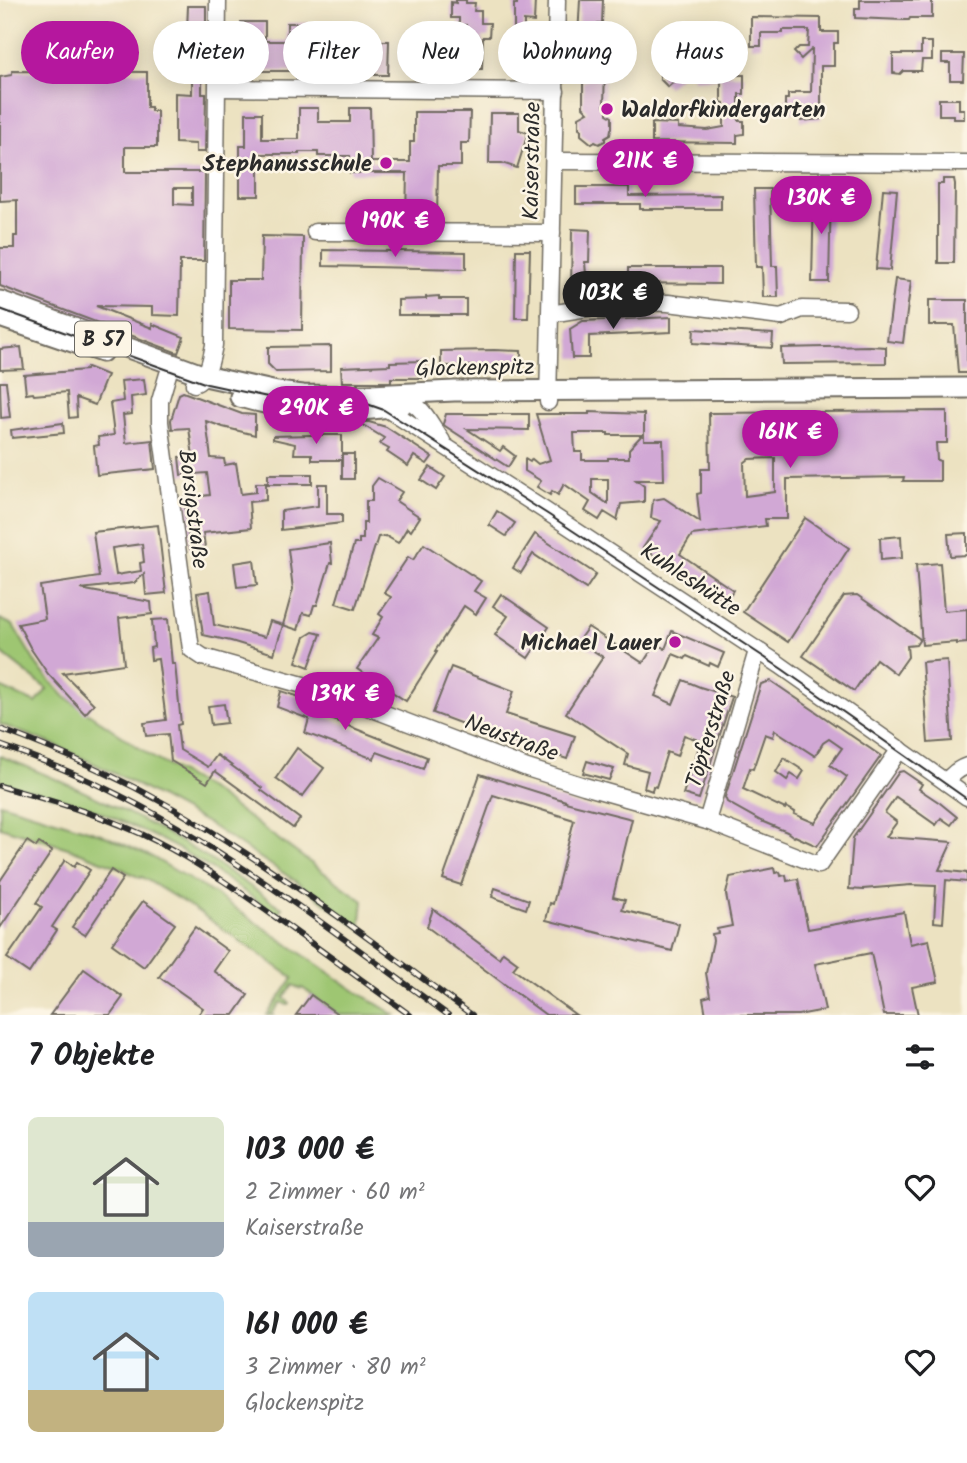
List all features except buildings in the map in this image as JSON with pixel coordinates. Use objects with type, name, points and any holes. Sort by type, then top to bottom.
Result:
[{"type":"main road","name":"Glockenspitz","points":[[0,301],[200,380],[283,408],[355,411],[383,401],[445,391],[548,397],[967,400]]},
{"type":"main road","name":"Glockenspitz","points":[[0,317],[168,374],[200,380]]},
{"type":"main road","name":"Glockenspitz","points":[[383,401],[416,404],[548,397],[967,388]]},
{"type":"street","points":[[200,380],[214,345],[218,0]]},
{"type":"street","name":"Kaiserstraße","points":[[548,397],[556,0]]},
{"type":"street","name":"Kaiserstraße","points":[[218,88],[556,91]]},
{"type":"street","points":[[554,161],[967,163]]},
{"type":"street","name":"Kaiserstraße","points":[[315,232],[552,233]]},
{"type":"street","points":[[550,314],[639,302],[781,317],[802,309],[847,310]]},
{"type":"street","name":"Borsigstraße","points":[[168,374],[160,401],[160,422],[191,649]]},
{"type":"street","name":"Kuhleshütte","points":[[383,401],[446,446],[757,650],[967,797]]},
{"type":"street","points":[[416,404],[446,446]]},
{"type":"street","name":"Neustraße","points":[[191,649],[203,657],[328,692],[527,768],[707,821],[819,865],[900,749]]},
{"type":"street","name":"Töpferstraße","points":[[707,821],[757,650]]},
{"type":"street","points":[[946,782],[954,773],[967,766]]},
{"type":"green space","points":[[0,619],[13,625],[38,667],[65,697],[154,758],[212,791],[363,901],[360,929],[297,882],[207,823],[124,778],[55,745],[0,724],[0,687],[36,703],[47,689],[0,652]]},
{"type":"green space","points":[[0,756],[74,787],[170,835],[282,908],[277,915],[189,855],[123,822],[72,801],[0,782]]},
{"type":"green space","points":[[0,803],[101,834],[152,857],[216,895],[395,1015],[339,1015],[302,988],[293,985],[284,998],[289,1005],[281,1002],[273,1015],[267,1015],[293,978],[193,908],[142,877],[68,848],[0,827]]},
{"type":"tram line","points":[[0,309],[207,384],[277,399],[306,403],[367,404],[384,410],[782,669],[967,799]]},
{"type":"railway","points":[[0,729],[106,773],[206,828],[308,895],[472,1015]]},
{"type":"railway","points":[[0,745],[103,787],[201,841],[295,904],[448,1015]]},
{"type":"railway","points":[[0,786],[99,817],[173,850],[240,892],[410,1015]]},
{"type":"place","name":"Waldorfkindergarten","points":[[607,109]]},
{"type":"place","name":"Stephanusschule","points":[[386,163]]},
{"type":"place","name":"Michael Lauer","points":[[675,642]]}]
